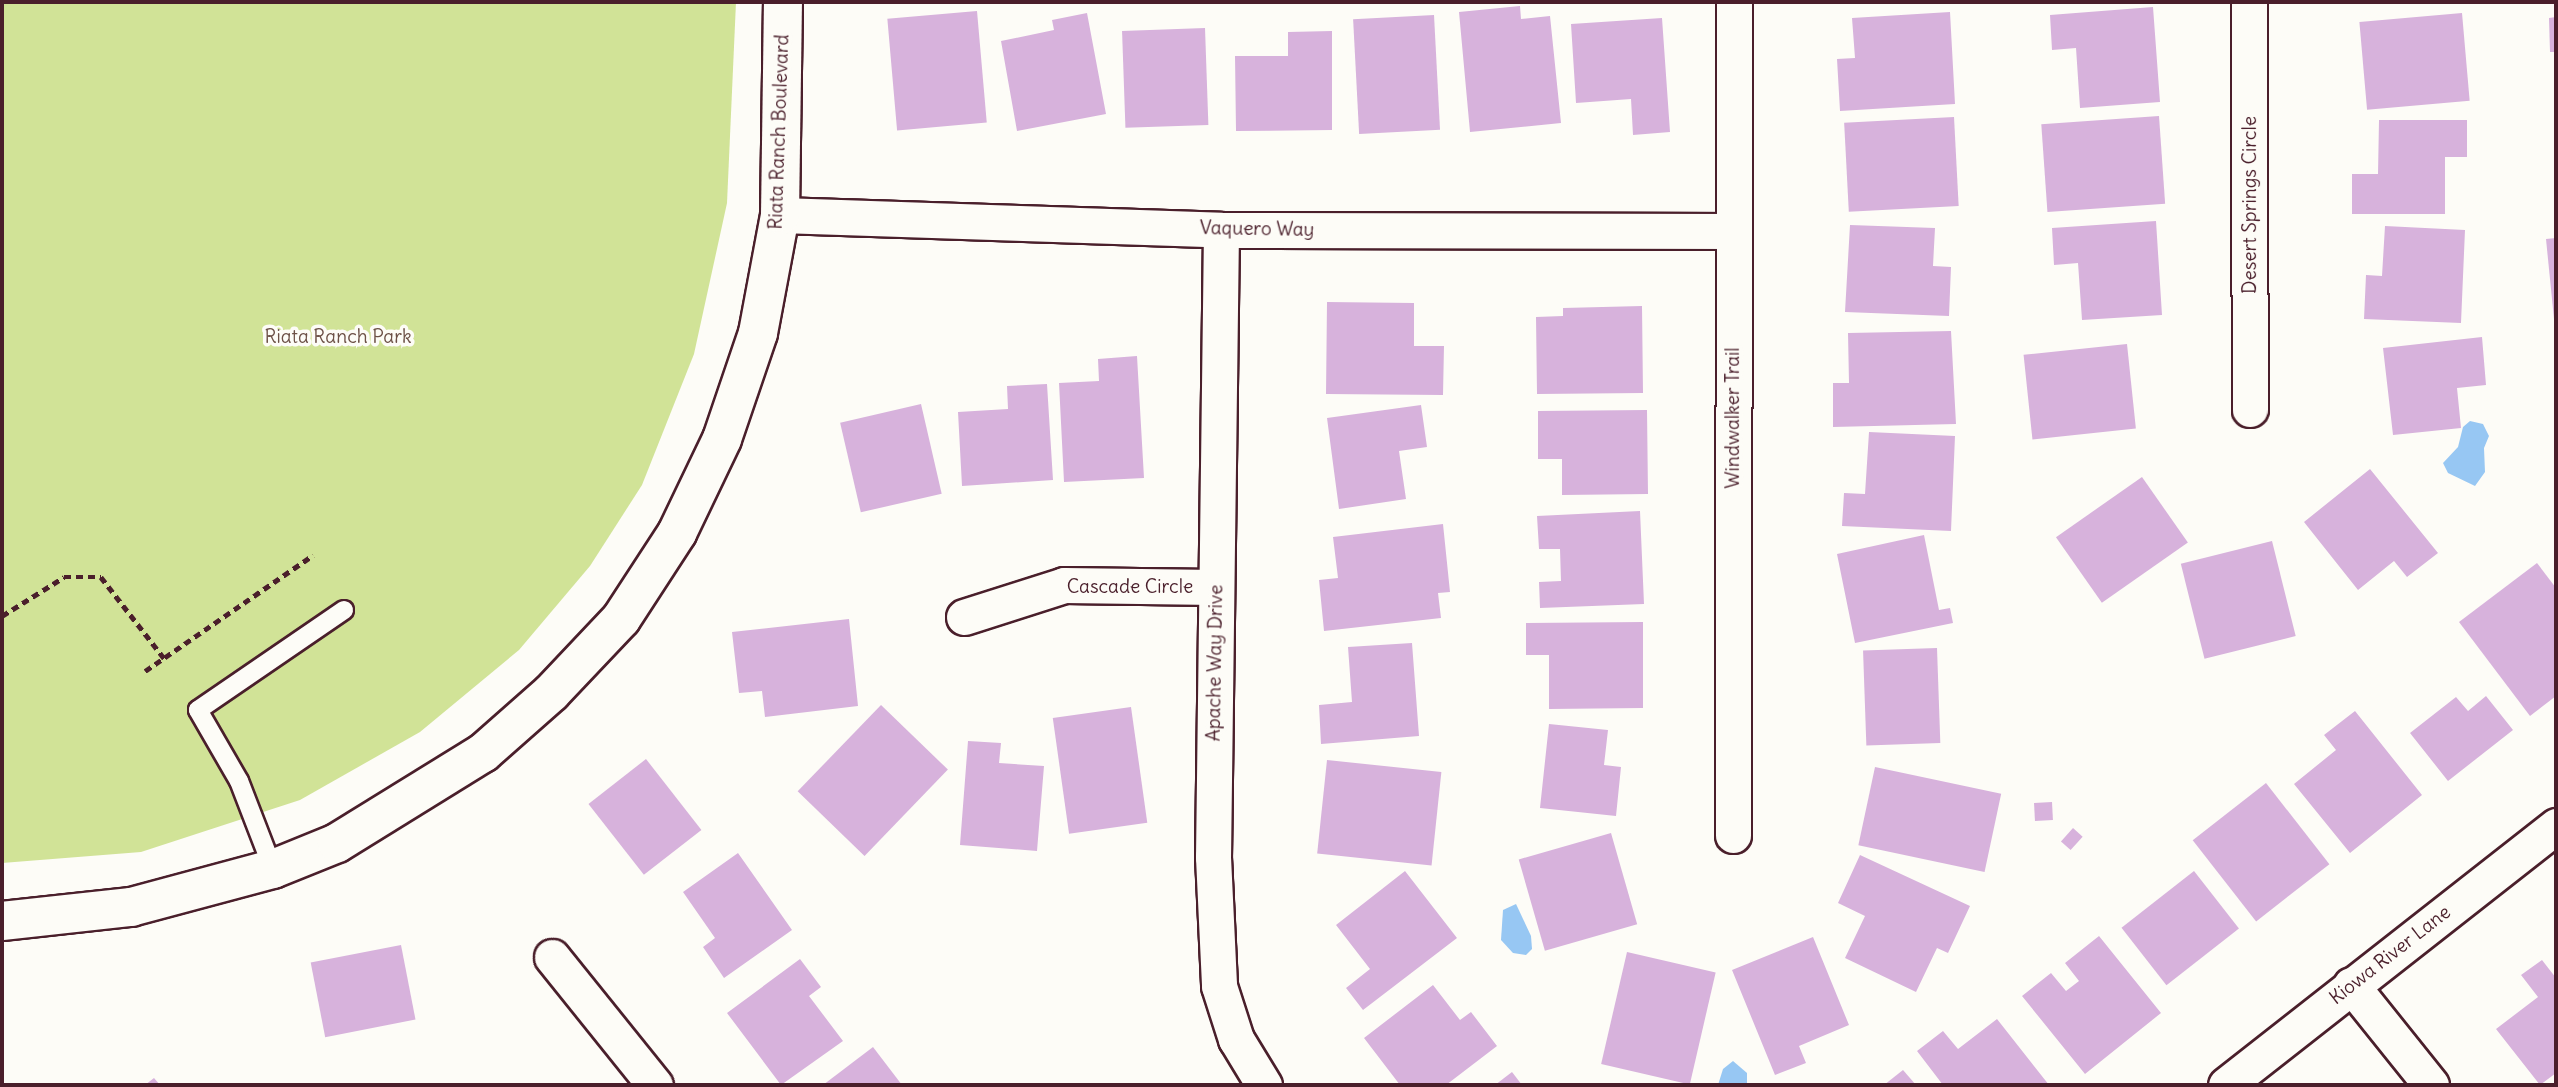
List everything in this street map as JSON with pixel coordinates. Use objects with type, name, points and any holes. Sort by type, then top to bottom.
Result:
[{"type":"street","name":"Riata Ranch Boulevard","points":[[5,919],[131,907],[273,869],[337,843],[483,753],[551,694],[621,619],[677,533],[722,439],[758,333],[780,215],[783,2]]},
{"type":"street","name":"Windwalker Trail","points":[[1733,835],[1734,2]]},
{"type":"street","name":"Desert Springs Circle","points":[[2249,2],[2250,409]]},
{"type":"street","name":"Vaquero Way","points":[[780,215],[1221,230],[1734,231]]},
{"type":"street","name":"Apache Way Drive","points":[[1221,230],[1213,857],[1219,986],[1236,1039],[1264,1085]]},
{"type":"street","name":"Cascade Circle","points":[[964,617],[1064,585],[1216,587]]},
{"type":"street","name":"Kiowa River Lane","points":[[2226,1085],[2556,826]]},
{"type":"street","points":[[552,957],[655,1085]]},
{"type":"street","points":[[2351,985],[2431,1085]]},
{"type":"lane","points":[[273,869],[239,781],[198,710],[344,610]]},
{"type":"path","points":[[145,671],[313,555]]},
{"type":"path","points":[[2,616],[64,577],[101,577],[164,658]]},
{"type":"green space","name":"Riata Ranch Park","points":[[2,2],[736,2],[727,203],[694,354],[642,485],[590,566],[519,650],[420,732],[300,800],[141,852],[2,863]]},
{"type":"water","points":[[2470,421],[2483,424],[2489,436],[2484,448],[2485,472],[2475,486],[2448,473],[2443,463],[2458,447],[2463,427]]},
{"type":"water","points":[[1516,904],[1531,936],[1532,949],[1526,955],[1513,953],[1501,940],[1503,910]]},
{"type":"water","points":[[1733,1061],[1747,1073],[1747,1085],[1718,1085],[1723,1069]]},
{"type":"building","points":[[1520,6],[1521,19],[1550,16],[1561,123],[1470,132],[1459,12]]},
{"type":"building","points":[[2153,7],[2160,102],[2080,108],[2076,48],[2052,50],[2050,15]]},
{"type":"building","points":[[977,11],[987,123],[897,130],[887,19]]},
{"type":"building","points":[[1950,12],[1955,104],[1840,111],[1837,59],[1855,58],[1852,18]]},
{"type":"building","points":[[1087,13],[1106,114],[1017,131],[1001,41],[1054,30],[1052,20]]},
{"type":"building","points":[[2462,13],[2470,101],[2367,110],[2359,22]]},
{"type":"building","points":[[1434,15],[1440,130],[1359,134],[1353,19]]},
{"type":"building","points":[[2556,17],[2556,52],[2550,52],[2549,18]]},
{"type":"building","points":[[1662,18],[1670,132],[1633,135],[1631,99],[1576,103],[1571,24]]},
{"type":"building","points":[[1205,28],[1208,125],[1125,128],[1122,31]]},
{"type":"building","points":[[1332,31],[1332,130],[1236,131],[1235,56],[1288,56],[1288,32]]},
{"type":"building","points":[[2159,116],[2165,204],[2047,212],[2041,124]]},
{"type":"building","points":[[1954,117],[1959,206],[1849,212],[1844,123]]},
{"type":"building","points":[[2379,120],[2467,120],[2467,157],[2445,157],[2445,214],[2352,214],[2352,174],[2378,174]]},
{"type":"building","points":[[2156,221],[2162,315],[2082,320],[2078,263],[2054,265],[2052,228]]},
{"type":"building","points":[[1850,225],[1935,228],[1933,266],[1951,267],[1949,316],[1845,312]]},
{"type":"building","points":[[2385,226],[2465,230],[2461,323],[2364,319],[2366,275],[2382,276]]},
{"type":"building","points":[[2556,238],[2556,319],[2554,319],[2546,239]]},
{"type":"building","points":[[1327,302],[1414,303],[1414,346],[1444,346],[1443,395],[1326,394]]},
{"type":"building","points":[[1642,306],[1643,393],[1537,394],[1536,317],[1563,316],[1563,308]]},
{"type":"building","points":[[1951,331],[1956,424],[1833,427],[1833,383],[1849,383],[1848,333]]},
{"type":"building","points":[[2482,337],[2486,385],[2457,388],[2461,428],[2393,435],[2383,348]]},
{"type":"building","points":[[2127,344],[2136,429],[2032,439],[2024,355]]},
{"type":"building","points":[[1137,356],[1144,478],[1064,482],[1059,383],[1099,381],[1098,359]]},
{"type":"building","points":[[1047,384],[1053,480],[962,486],[958,412],[1008,409],[1007,386]]},
{"type":"building","points":[[921,404],[942,494],[861,512],[840,423]]},
{"type":"building","points":[[1421,405],[1427,447],[1399,451],[1406,499],[1339,509],[1327,418]]},
{"type":"building","points":[[1647,410],[1648,494],[1562,495],[1562,459],[1538,459],[1538,411]]},
{"type":"building","points":[[1869,432],[1955,436],[1951,531],[1842,526],[1844,493],[1865,494]]},
{"type":"building","points":[[2370,469],[2438,553],[2407,577],[2394,561],[2358,590],[2304,522]]},
{"type":"building","points":[[2142,477],[2188,543],[2102,603],[2056,537]]},
{"type":"building","points":[[1640,511],[1644,604],[1540,608],[1539,582],[1561,581],[1560,549],[1539,549],[1537,516]]},
{"type":"building","points":[[1443,524],[1450,592],[1438,593],[1441,618],[1324,631],[1319,580],[1338,578],[1333,537]]},
{"type":"building","points":[[1924,535],[1939,610],[1950,608],[1953,623],[1855,643],[1837,554]]},
{"type":"building","points":[[2272,541],[2296,636],[2205,659],[2181,564]]},
{"type":"building","points":[[2537,563],[2556,588],[2556,696],[2530,716],[2459,622]]},
{"type":"building","points":[[849,619],[858,706],[765,717],[762,691],[739,693],[732,632]]},
{"type":"building","points":[[1643,622],[1643,708],[1549,709],[1549,655],[1526,655],[1526,623]]},
{"type":"building","points":[[1412,643],[1419,736],[1321,744],[1319,705],[1352,702],[1348,647]]},
{"type":"building","points":[[1937,648],[1940,743],[1866,746],[1863,651]]},
{"type":"building","points":[[2486,696],[2513,730],[2448,781],[2410,733],[2456,697],[2468,711]]},
{"type":"building","points":[[881,705],[948,770],[865,856],[798,791]]},
{"type":"building","points":[[1131,707],[1147,823],[1069,834],[1053,718]]},
{"type":"building","points":[[2355,711],[2422,795],[2350,853],[2294,784],[2336,750],[2324,735]]},
{"type":"building","points":[[1549,724],[1608,730],[1604,765],[1621,767],[1616,816],[1540,808]]},
{"type":"building","points":[[968,741],[1001,743],[999,763],[1044,766],[1037,851],[960,845]]},
{"type":"building","points":[[646,759],[701,830],[644,875],[588,804]]},
{"type":"building","points":[[1327,760],[1441,772],[1432,866],[1317,853]]},
{"type":"building","points":[[1875,767],[2001,794],[1985,872],[1858,845]]},
{"type":"building","points":[[2266,783],[2329,864],[2256,921],[2193,840]]},
{"type":"building","points":[[2052,802],[2053,820],[2035,821],[2034,803]]},
{"type":"building","points":[[2073,828],[2083,837],[2071,850],[2061,841]]},
{"type":"building","points":[[1611,833],[1637,924],[1545,951],[1519,859]]},
{"type":"building","points":[[738,853],[792,930],[724,978],[703,947],[715,938],[683,892]]},
{"type":"building","points":[[1860,855],[1970,906],[1948,953],[1937,948],[1916,992],[1845,958],[1865,916],[1838,903]]},
{"type":"building","points":[[1405,871],[1457,938],[1363,1010],[1346,988],[1370,969],[1336,925]]},
{"type":"building","points":[[2194,871],[2239,929],[2166,985],[2122,928]]},
{"type":"building","points":[[2099,936],[2161,1013],[2085,1074],[2022,996],[2051,973],[2066,991],[2079,981],[2065,963]]},
{"type":"building","points":[[1813,937],[1849,1025],[1799,1046],[1806,1063],[1775,1075],[1732,970]]},
{"type":"building","points":[[401,945],[416,1020],[325,1037],[311,963]]},
{"type":"building","points":[[1627,952],[1716,972],[1690,1085],[1601,1064]]},
{"type":"building","points":[[800,959],[821,987],[809,996],[843,1041],[781,1085],[727,1013]]},
{"type":"building","points":[[2542,960],[2556,978],[2556,1073],[2540,1085],[2496,1029],[2538,997],[2521,975]]},
{"type":"building","points":[[1433,985],[1460,1020],[1471,1012],[1497,1046],[1446,1085],[1400,1085],[1364,1038]]},
{"type":"building","points":[[1997,1019],[2049,1085],[1943,1085],[1917,1051],[1943,1031],[1958,1049]]},
{"type":"building","points":[[873,1047],[902,1085],[823,1085]]},
{"type":"building","points":[[1903,1070],[1916,1085],[1884,1085]]},
{"type":"building","points":[[1512,1072],[1522,1085],[1495,1085]]},
{"type":"building","points":[[154,1078],[160,1085],[145,1085]]}]
